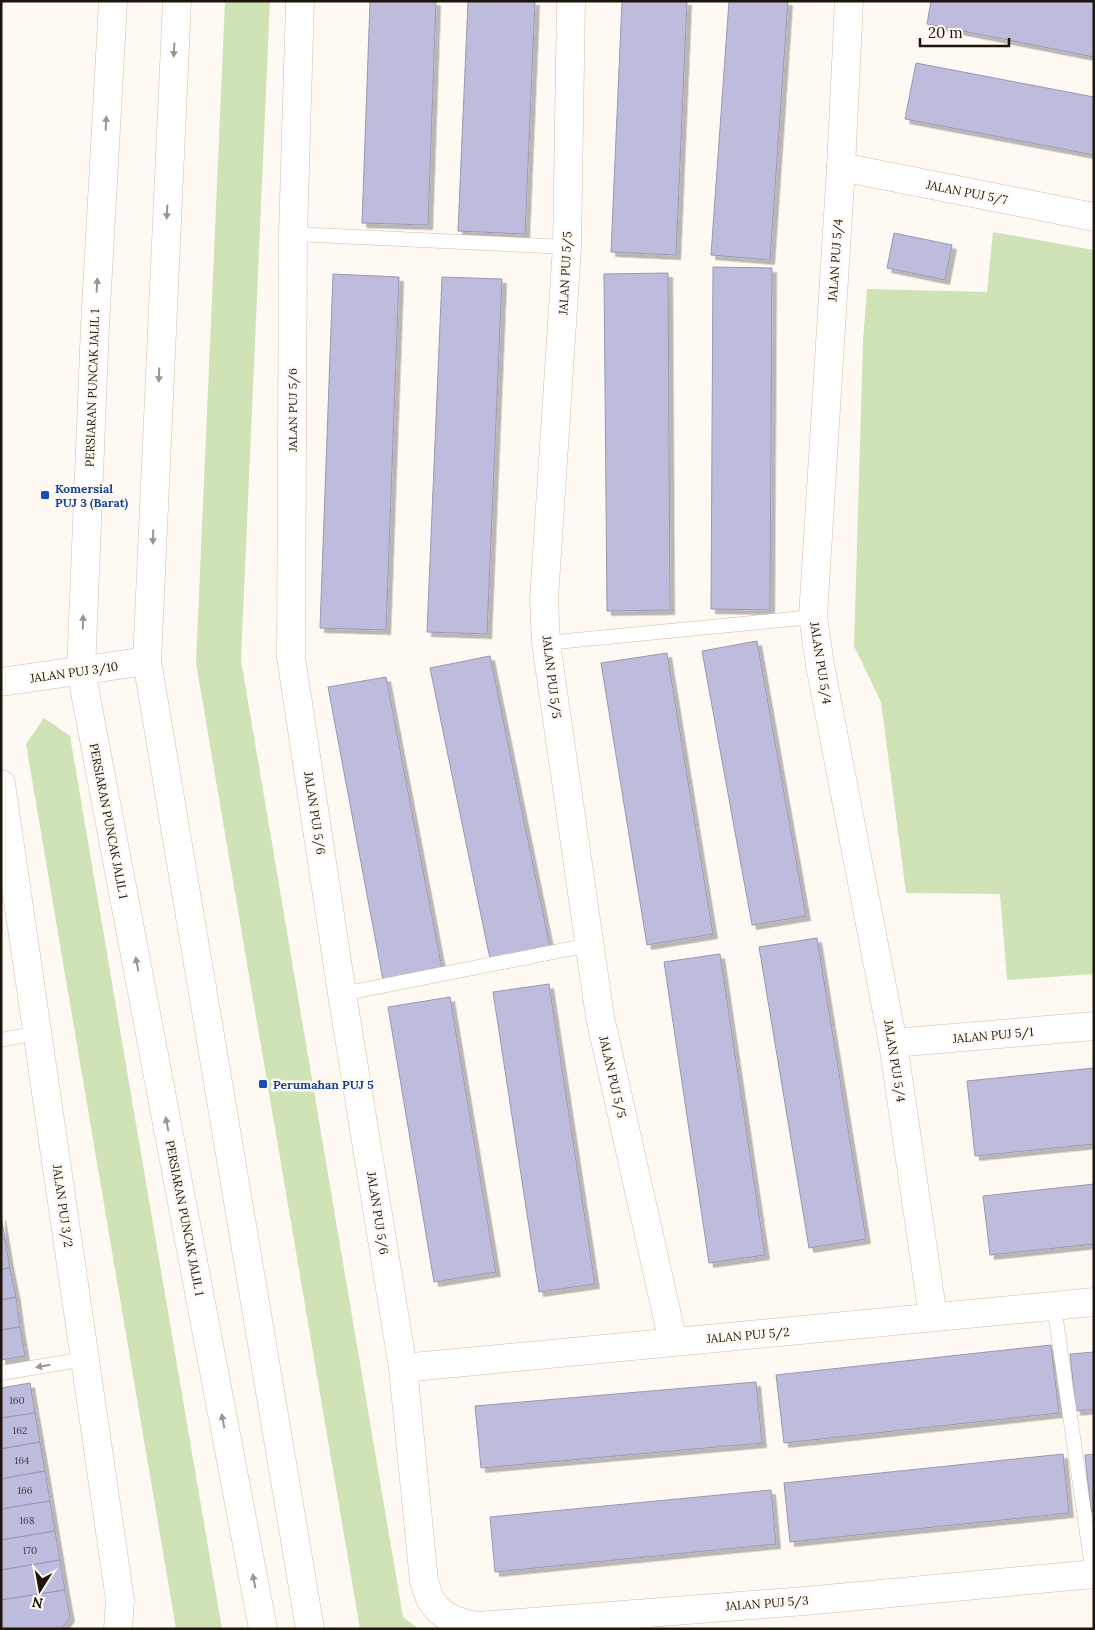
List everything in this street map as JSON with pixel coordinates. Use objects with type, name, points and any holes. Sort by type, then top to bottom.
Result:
[{"type":"street","name":"PERSIARAN PUNCAK JALIL 1","points":[[113,1],[94,336],[81,671],[263,1629]]},
{"type":"street","points":[[177,1],[147,661],[310,1629]]},
{"type":"street","name":"JALAN PUJ 5/6","points":[[300,1],[292,234],[291,657],[342,994],[403,1368],[424,1581],[431,1600],[442,1613]]},
{"type":"street","name":"JALAN PUJ 5/5","points":[[571,1],[567,247],[544,599],[546,643],[600,1017],[672,1342]]},
{"type":"street","name":"JALAN PUJ 5/4","points":[[849,1],[841,167],[813,617],[820,665],[893,1043],[932,1317]]},
{"type":"street","name":"JALAN PUJ 5/7","points":[[841,167],[1094,217]]},
{"type":"street","name":"JALAN PUJ 3/10","points":[[1,682],[147,661]]},
{"type":"street","name":"JALAN PUJ 3/2","points":[[1,784],[120,1600],[118,1629]]},
{"type":"street","name":"JALAN PUJ 5/1","points":[[893,1043],[1094,1026]]},
{"type":"street","name":"JALAN PUJ 5/2","points":[[403,1368],[1094,1302]]},
{"type":"street","name":"JALAN PUJ 5/3","points":[[442,1613],[459,1623],[478,1626],[805,1600],[1093,1574]]},
{"type":"lane","points":[[292,234],[567,247]]},
{"type":"lane","points":[[546,643],[813,617]]},
{"type":"lane","points":[[342,994],[589,945]]},
{"type":"lane","points":[[1,1040],[37,1033]]},
{"type":"lane","points":[[1054,1306],[1093,1574]]},
{"type":"lane","points":[[1,1373],[85,1359]]},
{"type":"green space","points":[[225,1],[270,1],[241,660],[403,1617],[419,1629],[360,1629],[196,663]]},
{"type":"green space","points":[[993,232],[1094,250],[1094,974],[1007,980],[1000,894],[906,893],[881,702],[854,646],[863,341],[867,289],[987,292]]},
{"type":"green space","points":[[44,718],[70,736],[222,1629],[176,1629],[26,744]]},
{"type":"building","points":[[370,1],[436,1],[428,225],[362,223]]},
{"type":"building","points":[[468,1],[535,1],[525,234],[458,231]]},
{"type":"building","points":[[622,1],[687,1],[676,255],[611,252]]},
{"type":"building","points":[[729,1],[788,1],[770,260],[711,255]]},
{"type":"building","points":[[931,1],[1094,1],[1094,57],[927,24]]},
{"type":"building","points":[[916,63],[1094,97],[1094,155],[905,119]]},
{"type":"building","points":[[894,233],[952,245],[945,280],[887,268]]},
{"type":"building","points":[[713,267],[772,268],[770,610],[711,609]]},
{"type":"building","points":[[668,273],[670,610],[607,611],[604,274]]},
{"type":"building","points":[[333,274],[399,277],[386,630],[320,628]]},
{"type":"building","points":[[442,277],[502,279],[487,634],[427,632]]},
{"type":"building","points":[[757,641],[806,916],[752,925],[702,651]]},
{"type":"building","points":[[667,653],[713,934],[647,945],[601,663]]},
{"type":"building","points":[[490,656],[550,947],[490,959],[430,668]]},
{"type":"building","points":[[386,677],[442,969],[383,980],[328,687]]},
{"type":"building","points":[[817,938],[866,1239],[809,1248],[759,947]]},
{"type":"building","points":[[720,954],[765,1255],[709,1263],[664,962]]},
{"type":"building","points":[[549,984],[595,1284],[539,1292],[493,992]]},
{"type":"building","points":[[450,997],[496,1272],[434,1282],[388,1007]]},
{"type":"building","points":[[1094,1068],[1094,1144],[975,1156],[967,1081]]},
{"type":"building","points":[[1094,1184],[1094,1244],[990,1255],[983,1196]]},
{"type":"building","points":[[1,1216],[5,1239],[1,1239]]},
{"type":"building","points":[[1,1239],[5,1239],[10,1268],[1,1269]]},
{"type":"building","points":[[10,1268],[16,1297],[1,1300],[1,1269]]},
{"type":"building","points":[[16,1297],[20,1327],[1,1330],[1,1300]]},
{"type":"building","points":[[20,1327],[25,1356],[1,1360],[1,1330]]},
{"type":"building","points":[[1051,1345],[1059,1413],[784,1443],[776,1375]]},
{"type":"building","points":[[1094,1352],[1094,1409],[1076,1411],[1070,1354]]},
{"type":"building","points":[[756,1382],[762,1443],[481,1468],[475,1406]]},
{"type":"building","points":[[30,1383],[35,1413],[1,1418],[1,1388]]},
{"type":"building","points":[[35,1413],[40,1442],[1,1449],[1,1418]]},
{"type":"building","points":[[40,1442],[45,1471],[1,1479],[1,1449]]},
{"type":"building","points":[[1063,1454],[1069,1513],[790,1542],[784,1483]]},
{"type":"building","points":[[1094,1454],[1094,1512],[1091,1512],[1085,1455]]},
{"type":"building","points":[[45,1471],[50,1501],[1,1509],[1,1479]]},
{"type":"building","points":[[771,1490],[776,1544],[495,1572],[490,1517]]},
{"type":"building","points":[[50,1501],[55,1531],[1,1540],[1,1509]]},
{"type":"building","points":[[55,1531],[60,1560],[1,1570],[1,1540]]},
{"type":"building","points":[[60,1560],[65,1590],[1,1600],[1,1570]]},
{"type":"building","points":[[65,1590],[70,1617],[61,1629],[1,1629],[1,1600]]},
{"type":"place","name":"Komersial PUJ 3 (Barat)","points":[[45,495]]},
{"type":"place","name":"Perumahan PUJ 5","points":[[263,1084]]}]
